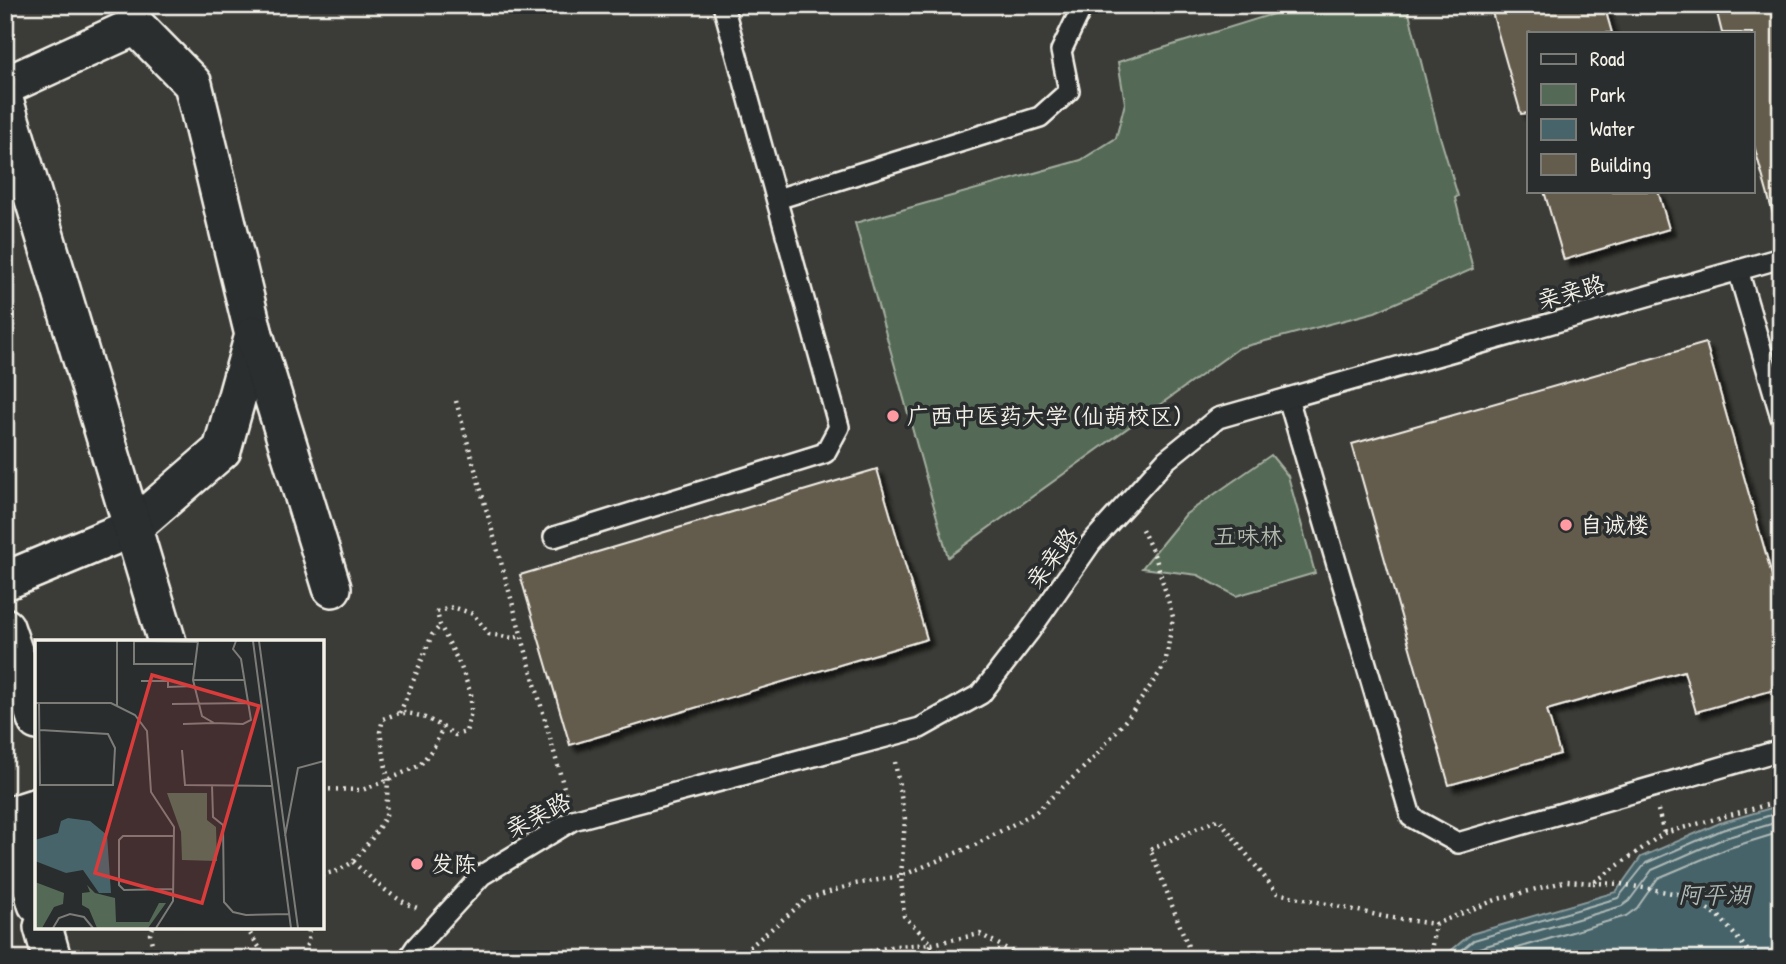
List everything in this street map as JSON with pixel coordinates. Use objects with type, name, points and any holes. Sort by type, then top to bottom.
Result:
[{"type":"street","points":[[5,86],[136,26],[193,84],[254,335],[332,588]]},
{"type":"street","points":[[5,103],[166,640]]},
{"type":"street","points":[[5,582],[132,528],[222,450],[254,335]]},
{"type":"street","points":[[5,627],[35,715]]},
{"type":"street","points":[[35,808],[12,815],[35,897]]},
{"type":"street","points":[[44,929],[52,959]]},
{"type":"lane","points":[[554,537],[825,453],[839,427],[723,5]]},
{"type":"lane","points":[[777,199],[1040,117],[1069,90],[1061,51],[1082,7],[1089,5]]},
{"type":"lane","name":"亲亲路","points":[[408,959],[482,875],[573,820],[920,728],[981,694],[1030,632],[1091,544],[1166,460],[1218,418],[1781,258]]},
{"type":"lane","points":[[1738,270],[1781,417]]},
{"type":"lane","points":[[1287,398],[1411,817],[1458,843],[1781,750]]},
{"type":"path","points":[[456,401],[566,795]]},
{"type":"path","points":[[725,959],[738,956],[807,900],[855,884],[901,876],[975,845],[1036,812],[1093,759],[1130,715],[1165,665],[1173,617],[1156,559],[1129,501]]},
{"type":"path","points":[[324,874],[353,862],[386,816],[388,780],[380,732],[383,719],[400,713],[421,717],[455,735],[466,732],[471,712],[471,694],[440,625],[437,612],[453,607],[473,614],[489,634],[513,638],[523,636]]},
{"type":"path","points":[[400,713],[432,635],[440,625]]},
{"type":"path","points":[[324,789],[362,790],[420,765],[434,747],[443,727]]},
{"type":"path","points":[[890,736],[905,819],[901,876],[904,915],[932,944]]},
{"type":"path","points":[[1592,883],[1664,833],[1781,801]]},
{"type":"path","points":[[1193,959],[1150,849],[1219,819],[1277,893],[1386,917],[1436,924],[1498,899],[1567,881],[1621,884],[1678,894],[1718,915],[1755,959]]},
{"type":"path","points":[[353,862],[377,884],[404,903],[443,917]]},
{"type":"path","points":[[1430,959],[1436,924]]},
{"type":"path","points":[[152,929],[150,934],[155,959]]},
{"type":"path","points":[[249,929],[267,959]]},
{"type":"path","points":[[301,959],[308,942],[309,929]]},
{"type":"path","points":[[835,959],[895,946],[932,944],[979,934],[1026,959]]},
{"type":"path","points":[[922,959],[932,944]]},
{"type":"shaded area","name":"广西中医药大学 (仙葫校区)","points":[[22,5],[1781,5],[1781,959],[5,959],[5,12]]},
{"type":"green space","points":[[1302,5],[1407,5],[1438,130],[1458,196],[1455,198],[1473,269],[1375,312],[1239,348],[948,557],[855,223],[1081,160],[1116,138],[1125,103],[1118,62]]},
{"type":"green space","name":"五味林","points":[[1271,455],[1288,476],[1315,573],[1236,596],[1198,575],[1142,568],[1186,514]]},
{"type":"water","name":"阿平湖","points":[[1781,805],[1781,959],[1441,959],[1471,934],[1616,892],[1641,857],[1720,823]]},
{"type":"building","points":[[1490,5],[1604,5],[1612,32],[1527,32],[1527,113],[1521,114]]},
{"type":"building","points":[[1715,5],[1781,5],[1781,213],[1773,214],[1754,146],[1754,32],[1722,32]]},
{"type":"building","points":[[1544,192],[1658,192],[1669,229],[1564,260]]},
{"type":"building","name":"自诚楼","points":[[1706,343],[1781,607],[1781,688],[1696,712],[1684,671],[1547,710],[1560,754],[1449,785],[1352,444]]},
{"type":"building","points":[[877,469],[927,639],[570,745],[520,575]]},
{"type":"place","name":"广西中医药大学 (仙葫校区)","points":[[893,416]]},
{"type":"place","name":"自诚楼","points":[[1566,525]]},
{"type":"place","name":"发陈","points":[[417,864]]}]
